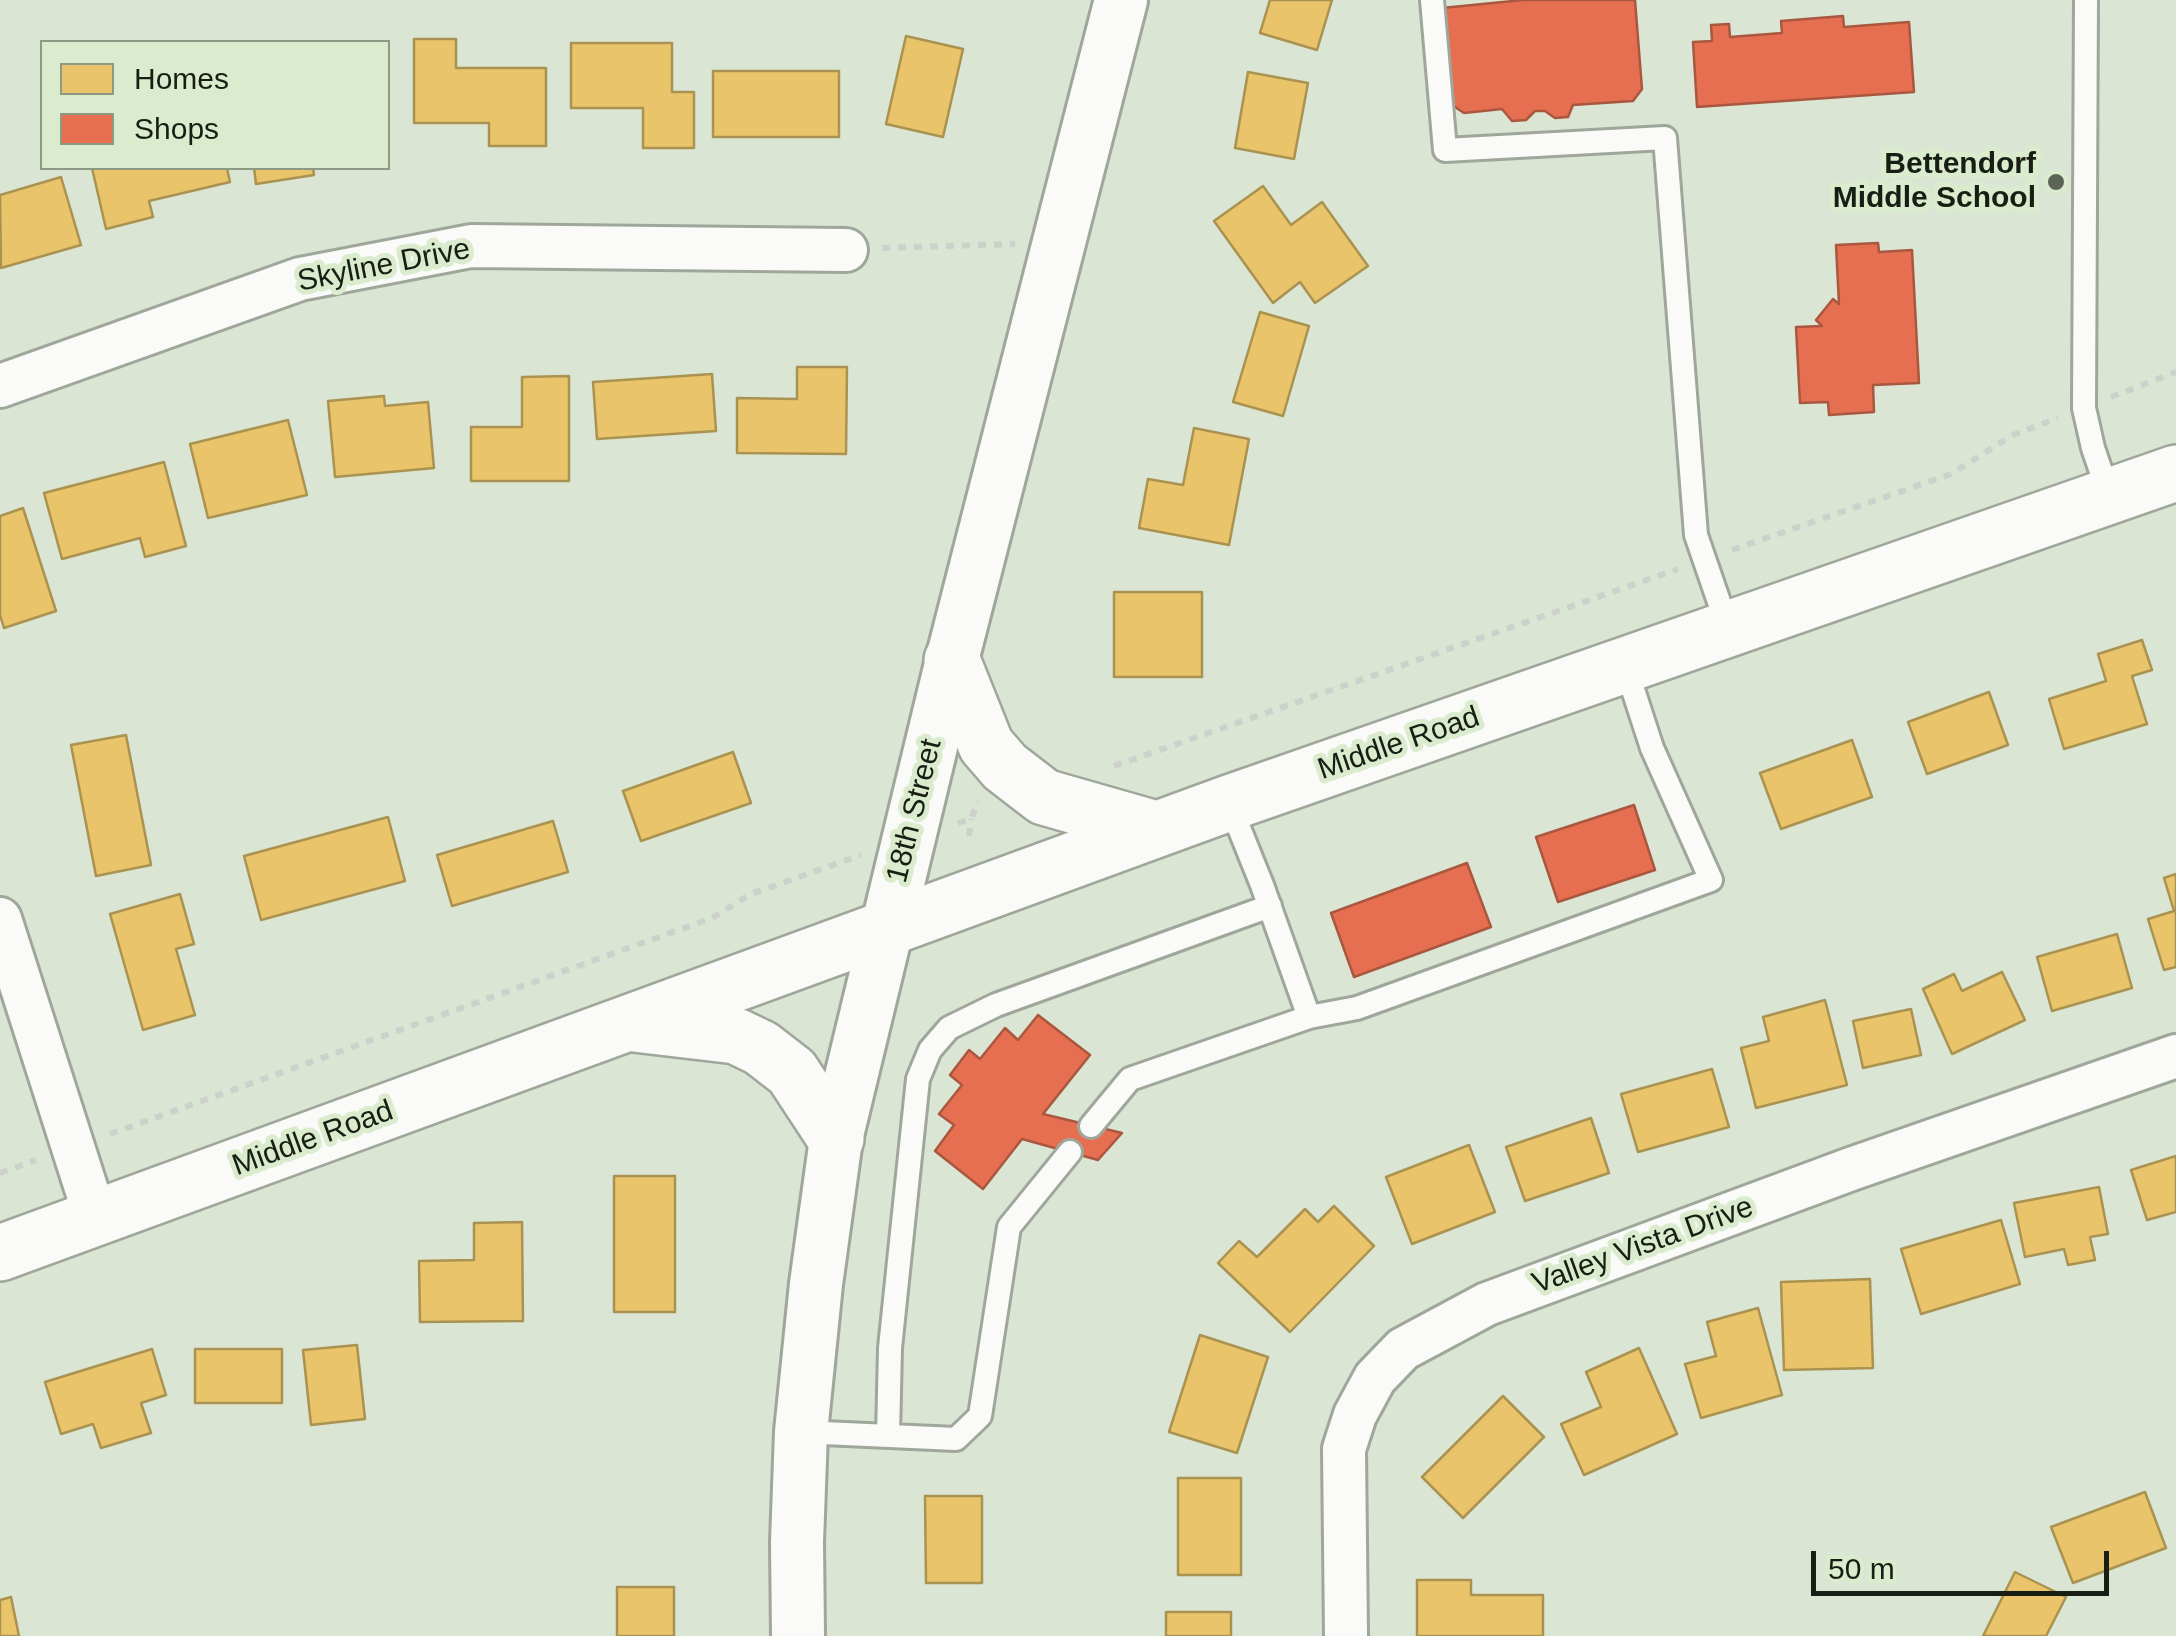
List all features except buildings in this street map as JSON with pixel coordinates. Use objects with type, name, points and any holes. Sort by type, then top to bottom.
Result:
[{"type":"main road","name":"Middle Road","points":[[0,1253],[1156,829],[2176,473]]},
{"type":"main road","points":[[952,660],[986,745],[1004,767],[1044,797],[1156,829]]},
{"type":"main road","name":"Middle Road","points":[[626,1023],[736,1036],[761,1048],[792,1072],[836,1139]]},
{"type":"street","name":"18th Street","points":[[798,1636],[801,1432],[836,1139],[952,660],[1121,0]]},
{"type":"street","name":"Skyline Drive","points":[[0,386],[300,279],[471,246],[846,250]]},
{"type":"street","points":[[0,919],[96,1219]]},
{"type":"street","name":"Valley Vista Drive","points":[[1346,1636],[1344,1450],[1375,1378],[1402,1349],[1487,1304],[1851,1169],[2176,1056]]},
{"type":"lane","points":[[1432,0],[1445,150],[1665,138],[1696,535],[1728,628]]},
{"type":"lane","points":[[2086,0],[2084,408],[2110,495]]},
{"type":"lane","points":[[1091,1126],[1130,1078],[1310,1016],[1358,1008],[1711,880],[1652,748],[1625,665]]},
{"type":"lane","points":[[1229,803],[1310,1016]]},
{"type":"lane","points":[[888,1436],[890,1348],[918,1079],[930,1050],[949,1028],[996,1005],[1270,906]]},
{"type":"lane","points":[[801,1432],[956,1439],[980,1416],[1009,1227],[1070,1152]]},
{"type":"path","points":[[846,250],[1059,242]]},
{"type":"path","points":[[2125,392],[2176,372]]},
{"type":"path","points":[[1737,548],[1951,474],[2013,435],[2048,422]]},
{"type":"path","points":[[1110,768],[1678,569]]},
{"type":"path","points":[[969,836],[984,786]]},
{"type":"path","points":[[943,828],[971,819]]},
{"type":"path","points":[[114,1133],[712,918],[751,894],[822,868]]},
{"type":"path","points":[[0,1173],[43,1157]]},
{"type":"place","name":"Bettendorf Middle School","points":[[2056,182]]}]
